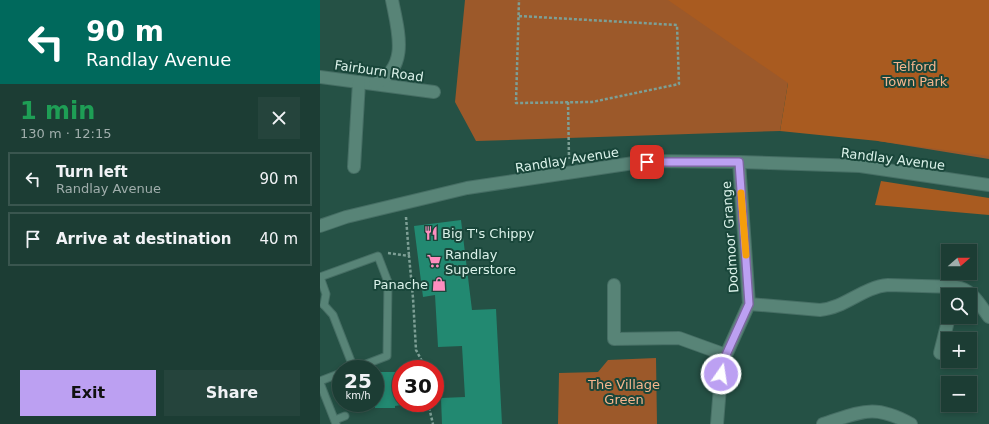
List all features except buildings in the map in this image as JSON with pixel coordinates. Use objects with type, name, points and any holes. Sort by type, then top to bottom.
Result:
[{"type":"street","points":[[375,84],[391,73],[398,58],[399,36],[392,0]]},
{"type":"street","name":"Fairburn Road","points":[[320,77],[434,92]]},
{"type":"street","points":[[354,167],[359,82]]},
{"type":"street","name":"Randlay Avenue","points":[[320,226],[346,217],[467,188],[647,162],[739,162],[860,166],[989,186]]},
{"type":"street","name":"Dodmoor Grange","points":[[717,424],[721,374],[726,355],[749,304],[739,162]]},
{"type":"street","points":[[614,285],[614,339],[680,338],[726,355]]},
{"type":"street","points":[[749,304],[820,310],[837,307],[872,288],[879,286],[888,285],[941,290]]},
{"type":"street","points":[[977,301],[989,317]]},
{"type":"street","points":[[940,353],[946,324]]},
{"type":"street","points":[[823,424],[866,411],[886,412],[898,416],[911,424]]},
{"type":"lane","points":[[350,360],[333,315],[322,305],[326,294],[320,277],[378,256],[388,282],[387,356],[377,360]]},
{"type":"lane","points":[[332,377],[320,382],[335,422],[345,416]]},
{"type":"path","points":[[519,0],[516,103],[592,102],[679,84],[676,25],[519,16]]},
{"type":"path","points":[[568,102],[570,173]]},
{"type":"path","points":[[406,216],[416,350],[421,360]]},
{"type":"path","points":[[378,256],[389,253],[409,256]]},
{"type":"path","points":[[430,412],[433,424]]},
{"type":"green space","points":[[465,0],[989,0],[989,159],[878,141],[788,83],[780,131],[476,141],[455,102]]},
{"type":"green space","name":"Telford Town Park","points":[[668,0],[989,0],[989,156],[878,141],[780,131],[788,83]]},
{"type":"green space","points":[[881,181],[989,198],[989,215],[875,205]]},
{"type":"green space","name":"The Village Green","points":[[656,358],[657,424],[558,424],[559,373],[598,372],[608,360]]},
{"type":"slow traffic","points":[[741,193],[746,255]]},
{"type":"place","name":"Big T's Chippy","points":[[431,233]]},
{"type":"place","name":"Randlay Superstore","points":[[434,261]]},
{"type":"place","name":"Panache","points":[[439,284]]},
{"type":"route","points":[[647,162],[739,162],[749,304],[726,355],[721,374]]}]
